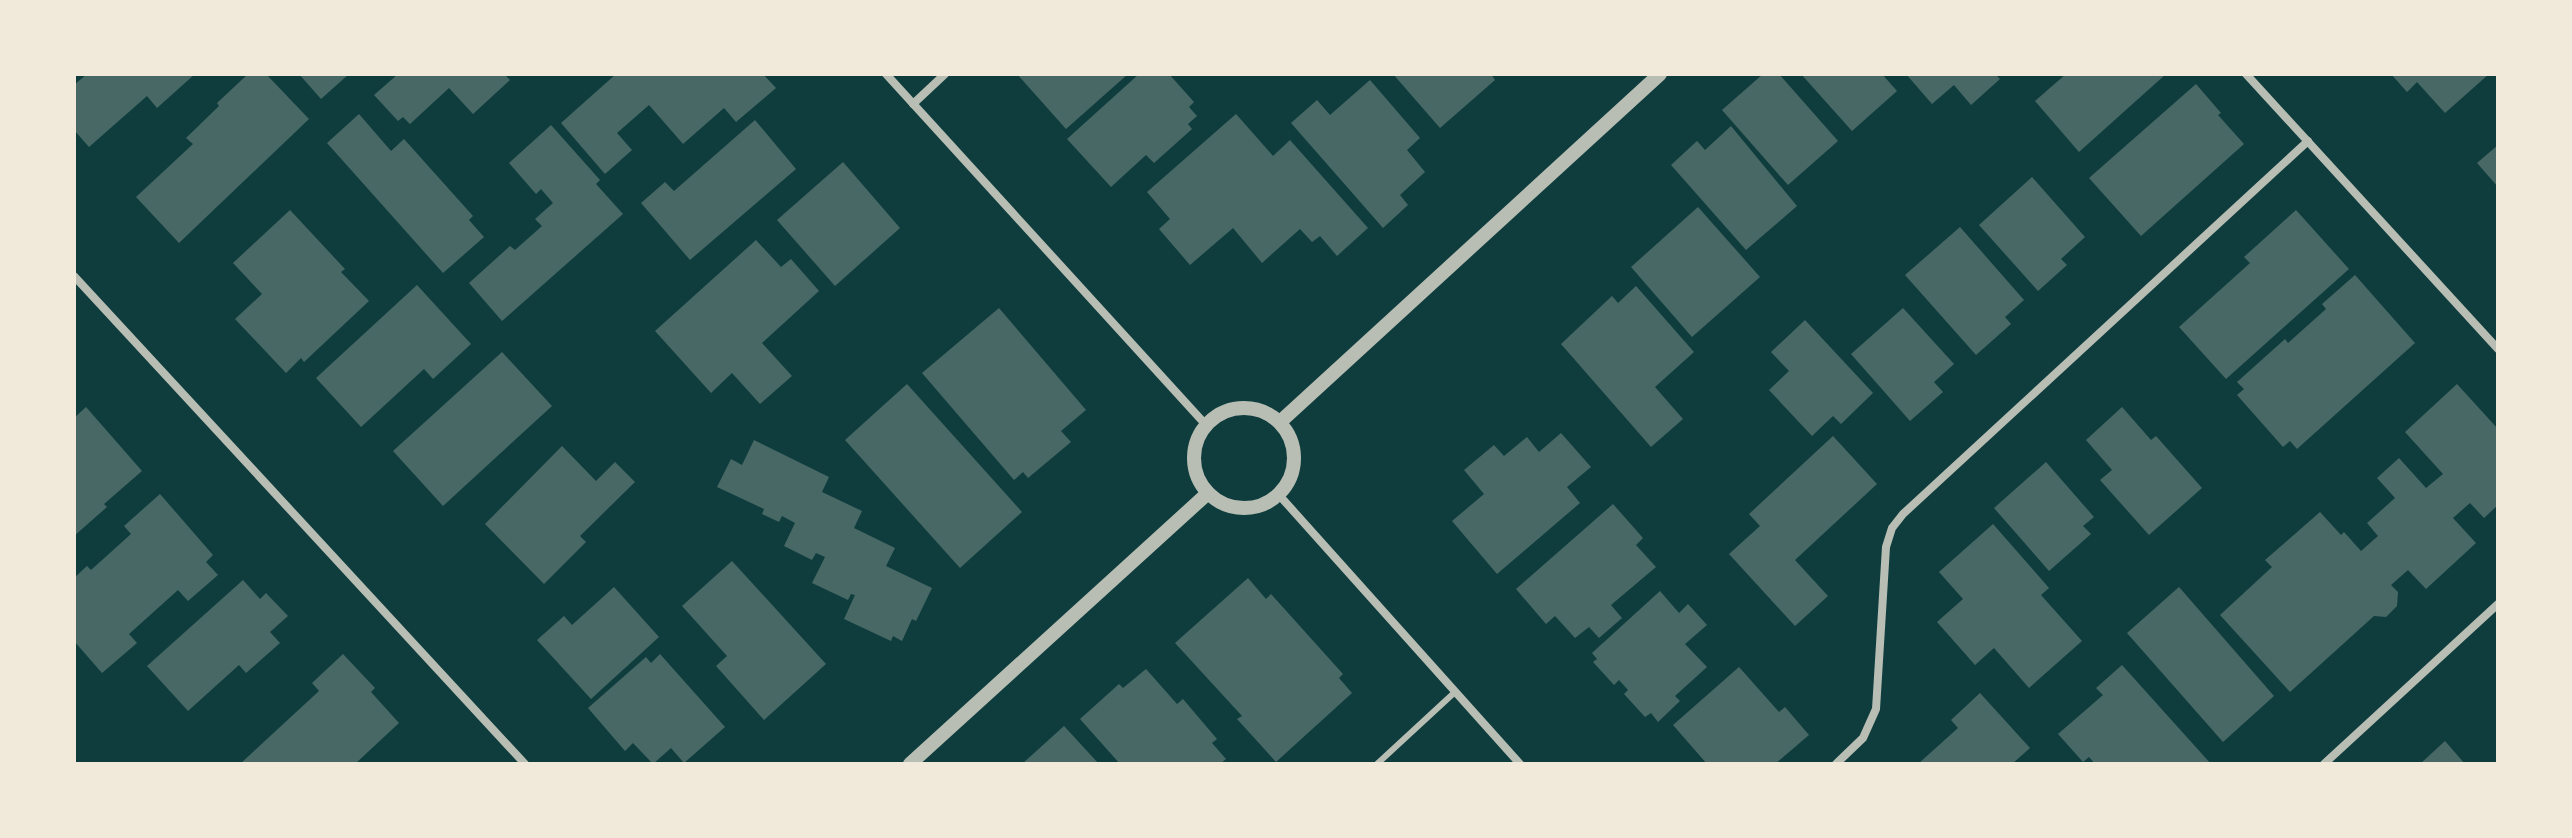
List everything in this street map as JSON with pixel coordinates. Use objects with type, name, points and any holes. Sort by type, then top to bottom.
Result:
[{"type":"street","points":[[886,74],[1206,425]]},
{"type":"street","points":[[913,104],[945,74]]},
{"type":"street","points":[[1280,422],[1660,74]]},
{"type":"street","points":[[2246,74],[2498,349]]},
{"type":"street","points":[[1836,764],[1863,738],[1876,709],[1886,547],[1892,528],[1903,514],[2308,141]]},
{"type":"street","points":[[74,276],[525,764]]},
{"type":"street","points":[[1251,407],[1266,412],[1280,422],[1289,435],[1294,451],[1294,467],[1289,482],[1279,495],[1265,504],[1250,508],[1235,507],[1208,493],[1199,481],[1194,451],[1206,425],[1218,414],[1234,408],[1251,407]]},
{"type":"street","points":[[910,764],[1208,493]]},
{"type":"street","points":[[1279,495],[1520,764]]},
{"type":"street","points":[[2324,764],[2498,604]]},
{"type":"lane","points":[[1377,764],[1455,692]]},
{"type":"building","points":[[87,74],[195,74],[157,108],[147,96],[89,147],[74,130],[74,85]]},
{"type":"building","points":[[248,74],[266,74],[309,119],[179,243],[136,197],[193,144],[186,138]]},
{"type":"building","points":[[299,74],[349,74],[321,99]]},
{"type":"building","points":[[398,74],[504,74],[510,80],[473,114],[449,88],[410,124],[403,117],[398,121],[374,95]]},
{"type":"building","points":[[616,74],[763,74],[776,88],[736,122],[724,108],[683,144],[649,105],[617,133],[632,150],[605,174],[561,123]]},
{"type":"building","points":[[1017,74],[1128,74],[1066,129]]},
{"type":"building","points":[[1139,74],[1169,74],[1194,102],[1189,107],[1197,116],[1188,124],[1192,129],[1154,163],[1146,155],[1111,187],[1067,139]]},
{"type":"building","points":[[1393,74],[1491,74],[1495,80],[1440,128]]},
{"type":"building","points":[[1763,74],[1779,74],[1838,141],[1788,185],[1722,110]]},
{"type":"building","points":[[1801,74],[1882,74],[1897,91],[1852,131]]},
{"type":"building","points":[[1906,74],[1995,74],[2000,79],[1971,105],[1954,85],[1932,104]]},
{"type":"building","points":[[2066,74],[2166,74],[2079,152],[2035,101]]},
{"type":"building","points":[[2391,74],[2489,74],[2445,113],[2417,82],[2407,92]]},
{"type":"building","points":[[1370,80],[1420,138],[1407,150],[1425,172],[1400,195],[1408,205],[1383,228],[1291,123],[1317,100],[1330,115]]},
{"type":"building","points":[[2196,84],[2244,144],[2141,236],[2089,178]]},
{"type":"building","points":[[359,114],[391,151],[404,139],[473,216],[469,220],[484,237],[443,273],[327,143]]},
{"type":"building","points":[[1236,114],[1273,156],[1290,140],[1368,228],[1337,256],[1320,236],[1312,242],[1300,229],[1262,263],[1233,228],[1190,265],[1159,229],[1170,219],[1147,192]]},
{"type":"building","points":[[755,120],[796,169],[690,260],[641,203],[665,182],[674,191]]},
{"type":"building","points":[[551,125],[600,180],[596,184],[623,214],[502,321],[469,283],[510,246],[515,250],[542,226],[535,219],[553,203],[541,189],[536,194],[509,163]]},
{"type":"building","points":[[1731,126],[1797,206],[1746,250],[1671,165],[1697,141],[1705,150]]},
{"type":"building","points":[[2498,145],[2498,187],[2477,163]]},
{"type":"building","points":[[843,162],[900,228],[835,286],[777,220]]},
{"type":"building","points":[[2032,177],[2085,237],[2061,259],[2067,265],[2038,291],[1979,225]]},
{"type":"building","points":[[1698,207],[1760,277],[1692,337],[1631,267]]},
{"type":"building","points":[[290,210],[345,269],[341,272],[369,301],[304,362],[301,358],[286,373],[235,319],[262,294],[233,263]]},
{"type":"building","points":[[2296,210],[2349,269],[2226,379],[2179,327],[2250,263],[2244,257]]},
{"type":"building","points":[[1960,227],[2024,300],[2005,317],[2011,324],[1976,355],[1905,275]]},
{"type":"building","points":[[756,240],[781,267],[791,259],[819,291],[762,343],[792,376],[760,404],[732,373],[711,393],[655,331]]},
{"type":"building","points":[[2355,275],[2415,343],[2297,449],[2290,441],[2283,447],[2237,395],[2244,389],[2237,382],[2285,339],[2288,343],[2326,309],[2322,304]]},
{"type":"building","points":[[417,285],[471,344],[433,379],[424,369],[361,427],[316,378]]},
{"type":"building","points":[[1636,286],[1694,352],[1655,387],[1683,419],[1651,447],[1561,344],[1612,296],[1618,303]]},
{"type":"building","points":[[999,308],[1086,410],[1061,431],[1071,442],[1028,478],[1023,472],[1014,480],[922,373]]},
{"type":"building","points":[[1903,308],[1954,364],[1934,382],[1943,392],[1910,421],[1851,354]]},
{"type":"building","points":[[1805,320],[1873,393],[1841,424],[1833,416],[1812,436],[1769,390],[1789,371],[1771,352]]},
{"type":"building","points":[[502,352],[552,406],[443,506],[393,451]]},
{"type":"building","points":[[907,384],[1022,512],[960,568],[845,440]]},
{"type":"building","points":[[2457,384],[2498,429],[2498,505],[2484,518],[2470,503],[2453,518],[2476,543],[2426,589],[2408,570],[2391,585],[2398,592],[2397,606],[2386,617],[2374,616],[2290,692],[2220,615],[2272,567],[2265,560],[2320,512],[2361,551],[2378,536],[2367,523],[2395,498],[2377,478],[2399,458],[2426,488],[2443,474],[2405,432]]},
{"type":"building","points":[[86,407],[142,471],[104,504],[107,507],[74,536],[74,418]]},
{"type":"building","points":[[2122,407],[2151,440],[2156,436],[2202,488],[2149,535],[2100,480],[2112,470],[2086,440]]},
{"type":"building","points":[[1561,433],[1591,467],[1567,487],[1580,503],[1497,574],[1452,521],[1484,494],[1464,470],[1494,445],[1504,456],[1527,437],[1539,452]]},
{"type":"building","points":[[1833,436],[1877,484],[1795,560],[1828,596],[1795,626],[1729,554],[1760,526],[1749,514]]},
{"type":"building","points":[[754,440],[829,477],[822,492],[862,511],[854,528],[895,548],[886,566],[932,588],[902,641],[893,636],[891,641],[844,619],[855,595],[851,594],[848,600],[812,583],[825,557],[816,553],[812,560],[784,546],[795,523],[782,516],[779,522],[762,514],[764,509],[717,487],[731,459],[742,465]]},
{"type":"building","points":[[562,446],[596,481],[615,462],[635,482],[580,536],[586,542],[544,584],[485,524]]},
{"type":"building","points":[[2046,462],[2094,517],[2083,526],[2091,534],[2049,571],[1994,508]]},
{"type":"building","points":[[160,494],[213,555],[206,562],[218,575],[188,601],[178,590],[129,634],[137,643],[102,673],[74,641],[74,578],[87,566],[91,570],[131,534],[124,526]]},
{"type":"building","points":[[1613,504],[1643,538],[1636,545],[1656,567],[1611,605],[1622,618],[1599,638],[1589,627],[1575,638],[1555,616],[1546,624],[1516,589]]},
{"type":"building","points":[[1993,524],[2049,588],[2041,595],[2082,641],[2029,688],[1994,648],[1975,665],[1937,622],[1963,599],[1939,572]]},
{"type":"building","points":[[732,561],[826,664],[764,720],[716,666],[727,656],[682,606]]},
{"type":"building","points":[[1248,578],[1266,599],[1271,594],[1343,674],[1339,678],[1352,693],[1276,762],[1237,719],[1242,716],[1175,643]]},
{"type":"building","points":[[243,580],[260,599],[266,593],[288,616],[270,632],[280,643],[246,673],[239,665],[188,711],[147,666]]},
{"type":"building","points":[[614,587],[659,637],[591,699],[537,640],[564,616],[572,625]]},
{"type":"building","points":[[2179,587],[2274,696],[2223,742],[2127,633]]},
{"type":"building","points":[[1660,591],[1679,613],[1688,604],[1707,625],[1685,644],[1707,667],[1675,696],[1680,701],[1658,722],[1651,713],[1645,717],[1624,694],[1628,690],[1619,680],[1614,685],[1593,662],[1597,659],[1592,653]]},
{"type":"building","points":[[343,654],[375,688],[371,692],[399,723],[355,764],[240,764],[319,691],[312,683]]},
{"type":"building","points":[[660,654],[725,727],[684,763],[671,748],[653,764],[633,743],[625,751],[588,708],[646,657],[651,663]]},
{"type":"building","points":[[2122,665],[2211,764],[2095,764],[2089,757],[2083,762],[2058,734],[2103,695],[2096,688]]},
{"type":"building","points":[[1739,667],[1779,712],[1785,707],[1809,735],[1775,764],[1707,764],[1673,725]]},
{"type":"building","points":[[1146,669],[1177,704],[1183,699],[1217,739],[1212,743],[1226,759],[1220,764],[1120,764],[1080,719],[1119,684],[1123,688]]},
{"type":"building","points":[[1980,693],[2030,748],[2012,764],[1918,764],[1958,728],[1951,720]]},
{"type":"building","points":[[1064,726],[1099,764],[1022,764]]},
{"type":"building","points":[[2445,741],[2465,764],[2420,764]]}]
